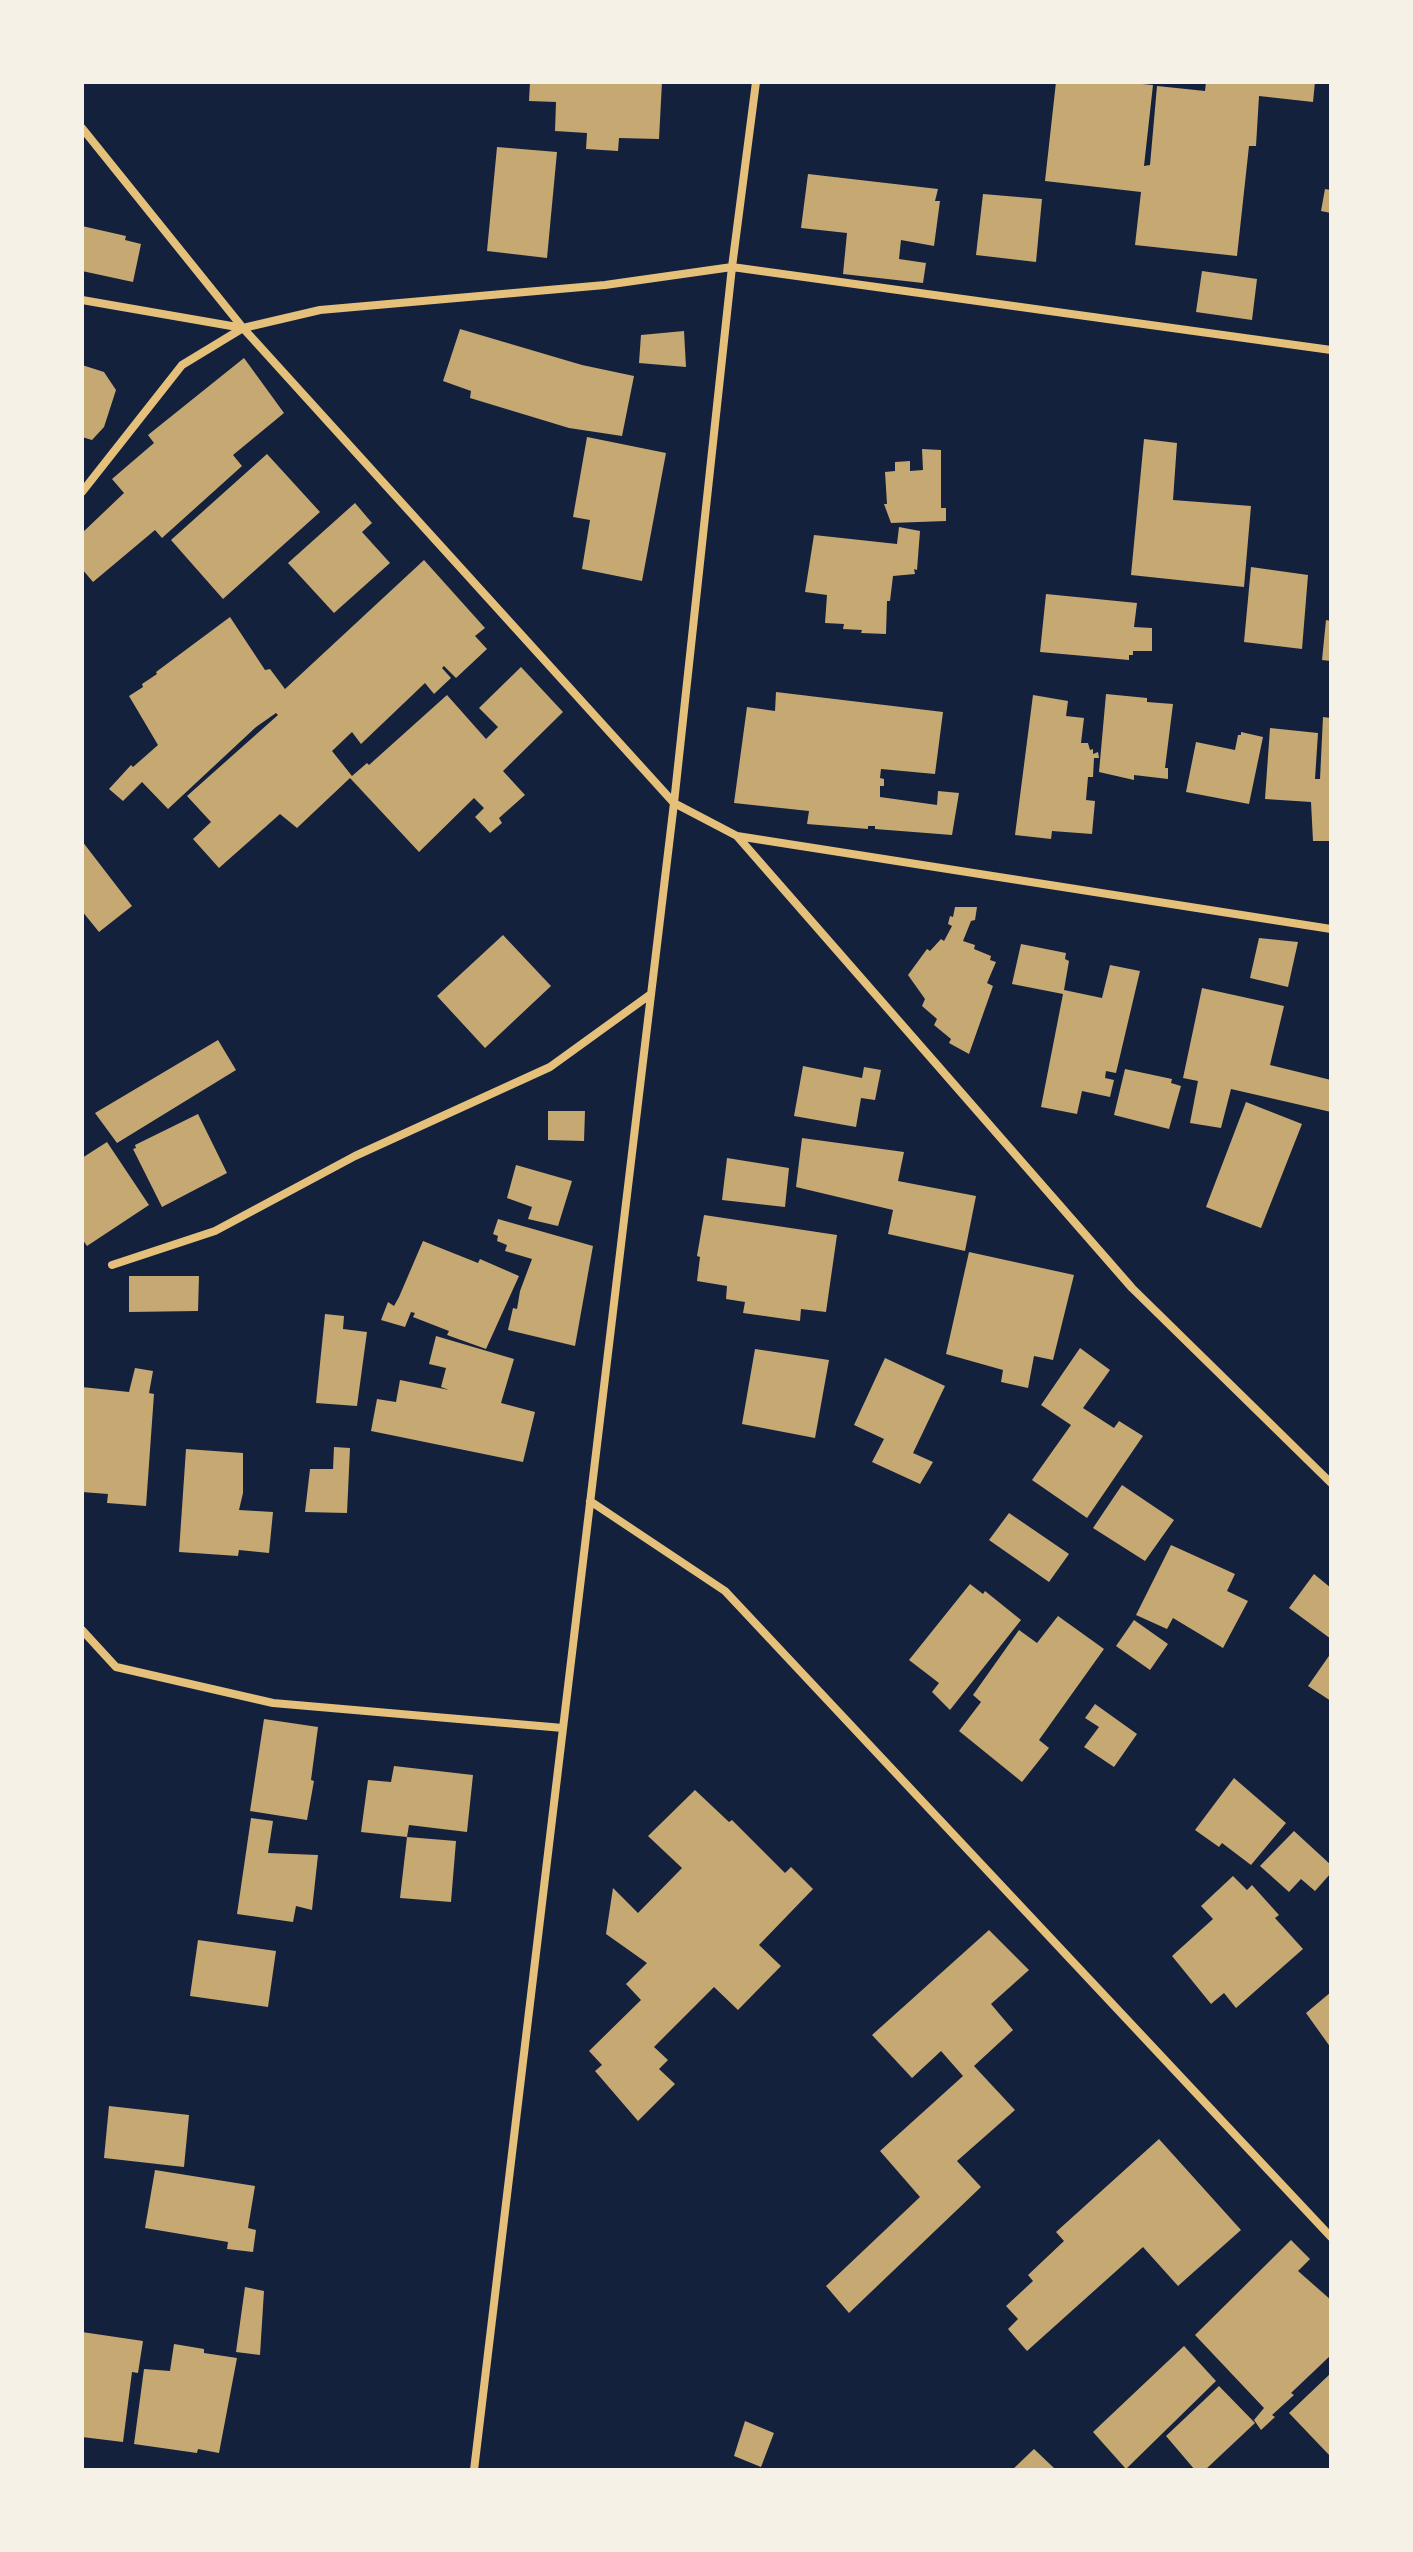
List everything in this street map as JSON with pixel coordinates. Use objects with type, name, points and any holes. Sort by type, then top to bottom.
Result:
[{"type":"street","points":[[474,2470],[674,803],[732,267],[756,82]]},
{"type":"street","points":[[82,128],[243,328],[674,803],[737,836],[1331,929]]},
{"type":"street","points":[[82,492],[182,365],[243,328],[320,310],[605,285],[732,267],[1331,350]]},
{"type":"street","points":[[82,300],[243,328]]},
{"type":"street","points":[[737,836],[1132,1288],[1331,1483]]},
{"type":"street","points":[[112,1265],[215,1231],[355,1156],[550,1067],[651,994]]},
{"type":"street","points":[[590,1501],[725,1591],[1331,2237]]},
{"type":"street","points":[[82,1630],[116,1667],[273,1703],[563,1728]]},
{"type":"building","points":[[530,82],[662,82],[659,139],[619,138],[618,151],[586,149],[587,133],[555,131],[556,102],[529,101]]},
{"type":"building","points":[[1056,82],[1153,85],[1144,166],[1150,165],[1157,86],[1205,91],[1206,82],[1315,82],[1313,102],[1259,96],[1256,146],[1249,146],[1237,256],[1135,245],[1141,192],[1045,181]]},
{"type":"building","points":[[497,147],[557,152],[547,258],[487,251]]},
{"type":"building","points":[[808,174],[938,189],[935,201],[940,201],[934,246],[901,240],[899,259],[926,263],[923,283],[843,274],[847,233],[801,228]]},
{"type":"building","points":[[1325,189],[1331,190],[1331,213],[1321,211]]},
{"type":"building","points":[[983,194],[1042,199],[1036,262],[976,255]]},
{"type":"building","points":[[82,226],[126,236],[125,240],[141,244],[133,282],[82,271]]},
{"type":"building","points":[[1202,271],[1257,279],[1252,320],[1196,312]]},
{"type":"building","points":[[460,329],[582,365],[634,376],[622,436],[569,428],[470,398],[471,391],[443,381]]},
{"type":"building","points":[[684,331],[686,367],[639,363],[641,335]]},
{"type":"building","points":[[244,358],[284,413],[233,455],[242,466],[162,538],[155,530],[93,582],[82,569],[82,533],[124,493],[112,479],[154,443],[148,435]]},
{"type":"building","points":[[82,365],[104,372],[116,390],[104,427],[92,440],[82,437]]},
{"type":"building","points":[[587,437],[666,453],[642,581],[582,569],[590,520],[573,517]]},
{"type":"building","points":[[1144,439],[1177,443],[1173,500],[1251,506],[1244,587],[1131,575]]},
{"type":"building","points":[[922,449],[941,450],[941,508],[946,508],[946,521],[891,523],[884,504],[887,504],[885,472],[895,471],[895,462],[910,461],[910,471],[923,470]]},
{"type":"building","points":[[267,454],[320,512],[223,599],[171,540]]},
{"type":"building","points":[[355,503],[372,523],[362,532],[390,563],[334,613],[288,563]]},
{"type":"building","points":[[899,527],[920,531],[917,570],[914,569],[915,574],[893,576],[890,601],[887,601],[886,634],[861,633],[862,630],[843,629],[844,624],[825,623],[827,595],[805,592],[814,535],[897,544]]},
{"type":"building","points":[[424,560],[485,628],[475,636],[487,649],[456,678],[444,666],[442,668],[451,678],[434,694],[425,683],[361,744],[352,732],[332,751],[352,776],[367,763],[369,765],[447,695],[486,739],[498,727],[479,708],[521,667],[563,712],[503,771],[525,795],[499,818],[502,823],[490,833],[475,817],[484,808],[474,798],[419,852],[350,778],[297,828],[280,814],[219,868],[193,839],[211,822],[187,796],[278,715],[276,713],[256,727],[168,809],[142,782],[123,801],[109,789],[131,765],[133,767],[158,745],[129,696],[230,617],[265,670],[270,669],[285,689]]},
{"type":"building","points":[[1251,567],[1308,575],[1302,649],[1244,642]]},
{"type":"building","points":[[1046,594],[1137,603],[1134,627],[1152,628],[1152,651],[1133,651],[1129,660],[1040,652]]},
{"type":"building","points":[[1326,620],[1331,621],[1331,661],[1322,660]]},
{"type":"building","points":[[776,692],[943,712],[935,774],[881,769],[880,778],[884,779],[884,786],[880,786],[880,797],[937,805],[938,791],[959,793],[952,835],[875,829],[875,826],[868,826],[868,829],[807,824],[809,811],[734,803],[747,707],[775,711]]},
{"type":"building","points":[[1106,694],[1173,704],[1165,768],[1168,768],[1168,779],[1134,775],[1134,780],[1099,772]]},
{"type":"building","points":[[1033,695],[1068,701],[1066,716],[1084,718],[1081,743],[1088,743],[1093,754],[1098,752],[1099,758],[1094,758],[1093,777],[1088,777],[1086,800],[1095,801],[1092,834],[1052,831],[1051,839],[1015,835]]},
{"type":"building","points":[[1323,717],[1331,718],[1331,841],[1313,841],[1311,802],[1265,799],[1270,728],[1318,733],[1315,779],[1320,779]]},
{"type":"building","points":[[1241,732],[1263,737],[1249,804],[1186,792],[1196,742],[1235,750]]},
{"type":"building","points":[[82,841],[132,906],[99,932],[82,911]]},
{"type":"building","points":[[955,907],[977,907],[975,920],[971,921],[963,941],[975,945],[974,949],[991,956],[990,960],[996,962],[987,983],[993,986],[969,1054],[949,1043],[951,1039],[934,1025],[937,1019],[922,1006],[925,999],[908,975],[927,949],[930,951],[941,939],[944,941],[952,926],[948,924]]},
{"type":"building","points":[[503,935],[551,986],[485,1048],[437,996]]},
{"type":"building","points":[[1259,938],[1298,942],[1288,987],[1250,978]]},
{"type":"building","points":[[1021,944],[1066,953],[1065,959],[1069,961],[1064,990],[1102,998],[1110,965],[1140,971],[1116,1073],[1106,1071],[1105,1078],[1114,1080],[1110,1097],[1082,1091],[1077,1114],[1041,1107],[1063,994],[1012,984]]},
{"type":"building","points":[[1202,988],[1284,1006],[1270,1065],[1331,1080],[1331,1112],[1231,1089],[1221,1128],[1190,1123],[1198,1081],[1183,1078]]},
{"type":"building","points":[[218,1040],[236,1070],[117,1143],[95,1113]]},
{"type":"building","points":[[803,1066],[862,1078],[864,1067],[881,1070],[875,1100],[861,1098],[856,1127],[794,1116]]},
{"type":"building","points":[[1125,1069],[1172,1079],[1171,1083],[1181,1086],[1169,1129],[1114,1115]]},
{"type":"building","points":[[1246,1102],[1302,1124],[1261,1228],[1206,1207]]},
{"type":"building","points":[[548,1111],[585,1111],[584,1141],[548,1140]]},
{"type":"building","points":[[198,1114],[227,1173],[162,1207],[133,1149],[135,1145]]},
{"type":"building","points":[[802,1138],[904,1152],[898,1181],[976,1196],[965,1251],[888,1234],[893,1210],[796,1187]]},
{"type":"building","points":[[107,1142],[149,1205],[87,1246],[82,1239],[82,1158]]},
{"type":"building","points":[[727,1158],[789,1168],[785,1207],[722,1200]]},
{"type":"building","points":[[516,1165],[572,1181],[558,1226],[528,1219],[532,1207],[507,1198]]},
{"type":"building","points":[[704,1215],[837,1235],[826,1312],[801,1309],[800,1321],[743,1313],[745,1302],[726,1299],[727,1286],[697,1281],[700,1257],[697,1256]]},
{"type":"building","points":[[498,1219],[593,1246],[575,1346],[508,1330],[532,1259],[505,1251],[507,1245],[497,1241],[498,1236],[493,1234]]},
{"type":"building","points":[[423,1241],[478,1263],[480,1259],[519,1276],[486,1349],[447,1335],[449,1331],[413,1317],[415,1313],[411,1312],[405,1327],[381,1320],[388,1302],[394,1306],[399,1297]]},
{"type":"building","points":[[969,1252],[1074,1275],[1053,1360],[1034,1356],[1028,1388],[1001,1382],[1003,1370],[946,1354]]},
{"type":"building","points":[[129,1276],[199,1276],[198,1311],[129,1312]]},
{"type":"building","points":[[325,1314],[344,1316],[343,1329],[367,1332],[357,1406],[316,1403]]},
{"type":"building","points":[[436,1336],[514,1359],[501,1403],[535,1412],[523,1462],[371,1431],[377,1399],[396,1402],[400,1380],[449,1390],[441,1387],[446,1368],[429,1364]]},
{"type":"building","points":[[1080,1348],[1110,1370],[1083,1408],[1114,1428],[1119,1421],[1143,1436],[1087,1518],[1032,1480],[1071,1425],[1041,1405]]},
{"type":"building","points":[[755,1349],[829,1360],[815,1438],[742,1424]]},
{"type":"building","points":[[885,1358],[945,1386],[913,1453],[933,1462],[920,1484],[872,1462],[884,1439],[854,1425]]},
{"type":"building","points":[[135,1368],[153,1371],[149,1393],[154,1394],[146,1506],[107,1503],[108,1494],[82,1492],[82,1387],[129,1392]]},
{"type":"building","points":[[334,1447],[350,1448],[347,1513],[305,1512],[310,1469],[333,1469]]},
{"type":"building","points":[[186,1449],[243,1453],[243,1493],[239,1510],[273,1512],[269,1553],[239,1550],[238,1556],[179,1552]]},
{"type":"building","points":[[1122,1485],[1174,1520],[1145,1561],[1093,1528]]},
{"type":"building","points":[[1009,1513],[1069,1554],[1049,1582],[989,1540]]},
{"type":"building","points":[[1171,1545],[1235,1574],[1227,1591],[1248,1601],[1223,1648],[1173,1618],[1167,1629],[1136,1615]]},
{"type":"building","points":[[1314,1574],[1331,1588],[1331,1639],[1289,1608]]},
{"type":"building","points":[[970,1584],[983,1594],[985,1591],[1021,1620],[950,1710],[932,1692],[939,1683],[909,1660]]},
{"type":"building","points":[[1058,1616],[1104,1649],[1039,1740],[1049,1748],[1022,1782],[959,1731],[981,1702],[973,1695],[1019,1630],[1037,1643]]},
{"type":"building","points":[[1134,1620],[1168,1644],[1150,1670],[1116,1646]]},
{"type":"building","points":[[1331,1653],[1331,1701],[1308,1686]]},
{"type":"building","points":[[1095,1704],[1137,1734],[1114,1767],[1084,1747],[1099,1727],[1085,1718]]},
{"type":"building","points":[[264,1719],[318,1727],[307,1820],[250,1811]]},
{"type":"building","points":[[394,1766],[473,1775],[467,1832],[409,1825],[407,1837],[361,1832],[368,1780],[391,1782]]},
{"type":"building","points":[[1234,1778],[1286,1823],[1251,1865],[1222,1843],[1219,1847],[1195,1830]]},
{"type":"building","points":[[695,1790],[729,1822],[732,1820],[785,1873],[791,1867],[813,1889],[759,1945],[781,1966],[738,2010],[714,1987],[654,2047],[668,2060],[659,2069],[675,2084],[638,2121],[595,2071],[602,2065],[589,2051],[641,2000],[626,1984],[647,1963],[606,1934],[613,1888],[638,1913],[682,1868],[648,1836]]},
{"type":"building","points":[[251,1818],[273,1821],[268,1853],[318,1855],[312,1910],[296,1906],[293,1922],[237,1914]]},
{"type":"building","points":[[1294,1831],[1331,1865],[1331,1873],[1315,1891],[1301,1879],[1289,1892],[1260,1866]]},
{"type":"building","points":[[407,1837],[456,1841],[451,1902],[400,1898]]},
{"type":"building","points":[[1233,1876],[1247,1890],[1252,1885],[1279,1915],[1275,1918],[1303,1949],[1236,2008],[1224,1993],[1211,2004],[1172,1956],[1213,1919],[1201,1906]]},
{"type":"building","points":[[989,1930],[1029,1970],[991,2004],[1013,2030],[974,2066],[1015,2110],[957,2161],[981,2187],[849,2313],[826,2286],[920,2197],[880,2151],[963,2076],[941,2051],[912,2078],[872,2035]]},
{"type":"building","points":[[198,1940],[276,1951],[268,2007],[190,1996]]},
{"type":"building","points":[[1331,1992],[1331,2048],[1306,2013]]},
{"type":"building","points":[[109,2106],[189,2115],[184,2167],[104,2158]]},
{"type":"building","points":[[1159,2139],[1241,2230],[1178,2286],[1143,2247],[1027,2351],[1008,2329],[1018,2319],[1006,2306],[1033,2281],[1028,2275],[1064,2241],[1056,2232]]},
{"type":"building","points":[[155,2170],[255,2186],[248,2228],[256,2230],[253,2252],[227,2249],[228,2242],[145,2228]]},
{"type":"building","points":[[1291,2240],[1310,2259],[1298,2271],[1331,2300],[1331,2355],[1291,2393],[1294,2395],[1261,2430],[1254,2420],[1264,2408],[1195,2335]]},
{"type":"building","points":[[245,2287],[264,2291],[260,2355],[236,2352]]},
{"type":"building","points":[[82,2332],[143,2341],[138,2373],[132,2372],[123,2442],[82,2437]]},
{"type":"building","points":[[174,2344],[237,2358],[219,2453],[134,2444],[144,2369],[170,2371]]},
{"type":"building","points":[[1184,2346],[1216,2381],[1126,2469],[1093,2432]]},
{"type":"building","points":[[1331,2373],[1331,2457],[1289,2413]]},
{"type":"building","points":[[1219,2386],[1255,2423],[1205,2470],[1195,2470],[1166,2436]]},
{"type":"building","points":[[745,2421],[774,2433],[761,2467],[734,2456]]},
{"type":"building","points":[[1034,2449],[1054,2468],[1012,2470]]}]
